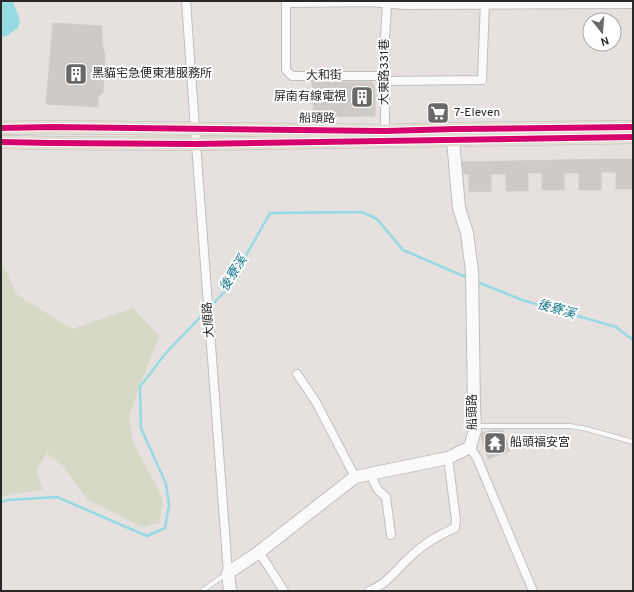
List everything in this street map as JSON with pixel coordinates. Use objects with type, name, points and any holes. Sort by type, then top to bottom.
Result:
[{"type":"main road","name":"船頭路","points":[[1,128],[52,127],[194,129],[385,136]]},
{"type":"main road","points":[[51,143],[52,127]]},
{"type":"main road","name":"船頭路","points":[[1,142],[196,144],[633,127]]},
{"type":"main road","name":"船頭路","points":[[454,134],[633,137]]},
{"type":"street","name":"大順路","points":[[186,1],[194,129],[230,591]]},
{"type":"street","points":[[286,2],[370,2],[387,4],[633,4]]},
{"type":"street","name":"大和街","points":[[286,2],[286,70],[292,76],[482,80],[485,3]]},
{"type":"street","name":"大東路331巷","points":[[385,136],[385,37],[387,4]]},
{"type":"street","name":"船頭路","points":[[228,573],[259,552],[355,478],[448,458],[470,447],[475,430],[472,271],[467,233],[459,208],[454,134]]},
{"type":"street","points":[[297,374],[316,402],[355,478]]},
{"type":"street","name":"船頭路","points":[[470,447],[477,458],[533,591]]},
{"type":"street","points":[[369,591],[387,581],[424,545],[443,532],[455,528],[456,520],[448,458]]},
{"type":"street","points":[[370,474],[378,490],[386,497],[391,535]]},
{"type":"street","points":[[259,552],[284,591]]},
{"type":"lane","points":[[475,426],[570,426],[633,442]]},
{"type":"lane","name":"船頭路","points":[[202,591],[228,573]]},
{"type":"green space","points":[[1,260],[16,294],[72,329],[133,308],[159,336],[129,415],[132,439],[163,500],[159,523],[141,527],[87,499],[63,466],[47,453],[36,470],[43,490],[11,494],[1,497]]},
{"type":"water","points":[[1,1],[13,1],[20,21],[18,28],[7,36],[1,37]]},
{"type":"building","name":"黑貓宅急便東港服務所","points":[[53,23],[102,26],[102,44],[105,55],[103,92],[98,98],[98,107],[46,104]]},
{"type":"building","points":[[312,82],[372,82],[375,89],[375,116],[314,117]]},
{"type":"building","points":[[633,159],[633,189],[616,189],[616,172],[601,172],[601,190],[579,190],[579,173],[564,173],[564,190],[542,190],[542,173],[528,173],[528,191],[506,191],[506,174],[491,174],[491,191],[469,192],[469,174],[464,174],[462,162]]},
{"type":"building","name":"船頭福安宮","points":[[493,430],[503,430],[510,451],[488,459],[481,437],[482,433]]},
{"type":"waterway","name":"後寮溪","points":[[210,307],[227,289],[270,213],[362,212],[377,219],[403,250],[468,278]]},
{"type":"waterway","name":"後寮溪","points":[[475,281],[522,300],[616,327],[633,340]]},
{"type":"waterway","name":"後寮溪","points":[[1,502],[7,500],[57,497],[147,536],[165,528],[169,505],[166,484],[141,428],[140,387],[165,354],[206,311]]},
{"type":"cycle path","points":[[1,128],[52,127],[385,131],[633,127]]},
{"type":"cycle path","points":[[1,142],[196,144],[633,137]]},
{"type":"place","name":"黑貓宅急便東港服務所","points":[[76,74]]},
{"type":"place","name":"屏南有線電視","points":[[362,97]]},
{"type":"place","name":"7-Eleven","points":[[438,113]]},
{"type":"place","name":"船頭福安宮","points":[[495,443]]}]
